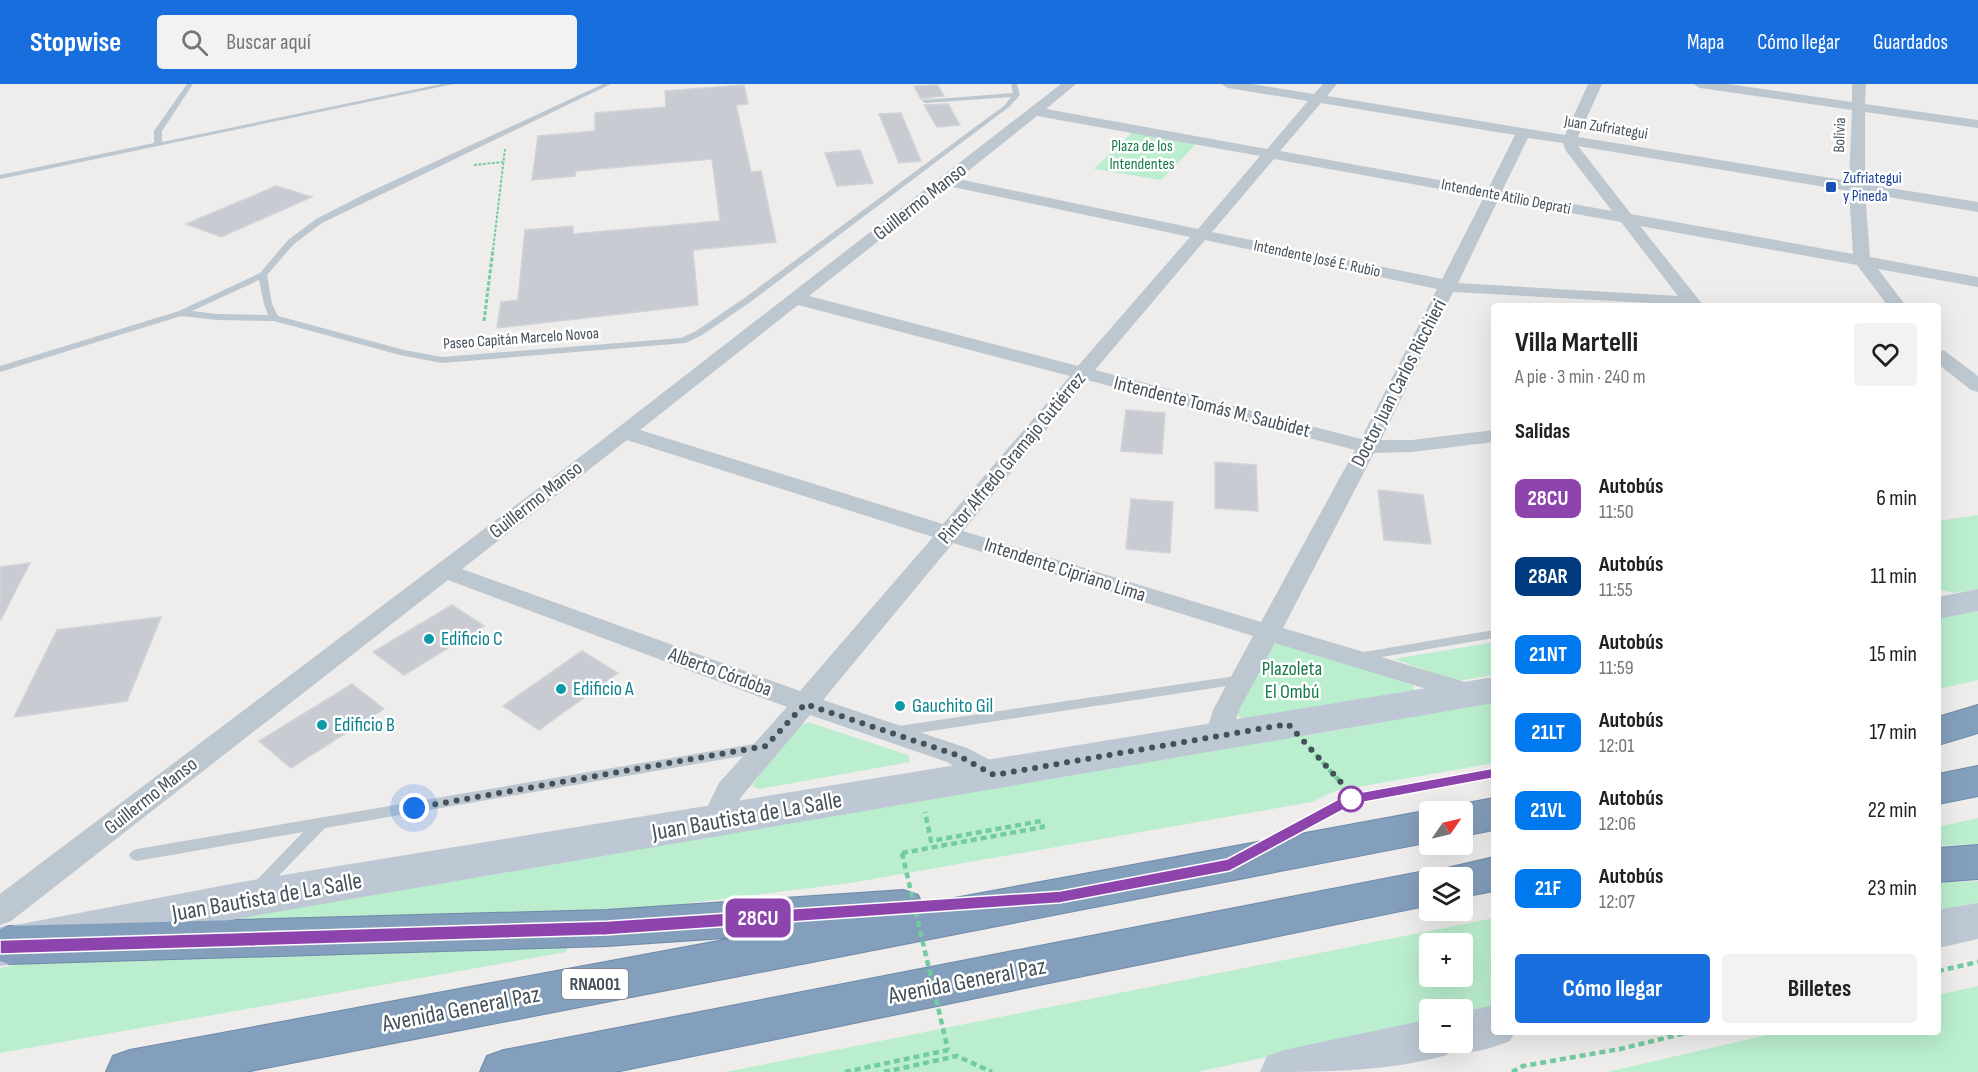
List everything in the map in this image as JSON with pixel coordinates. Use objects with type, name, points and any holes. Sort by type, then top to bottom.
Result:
[{"type":"highway","points":[[1941,731],[1978,719]]},
{"type":"highway","points":[[1941,731],[1978,725]]},
{"type":"highway","points":[[1941,788],[1978,781]]},
{"type":"highway","points":[[1473,818],[1491,815]]},
{"type":"highway","name":"Avenida General Paz","points":[[130,1072],[1419,828]]},
{"type":"highway","points":[[1941,865],[1978,862]]},
{"type":"highway","points":[[1473,878],[1491,875]]},
{"type":"highway","name":"Avenida General Paz","points":[[504,1072],[1419,890]]},
{"type":"highway","points":[[1473,892],[1491,892]]},
{"type":"highway","points":[[3,935],[607,928],[1060,897]]},
{"type":"street","name":"Guillermo Manso","points":[[3,935],[446,571],[1069,84]]},
{"type":"street","name":"Juan Zufriategui","points":[[1228,84],[1324,91],[1524,132],[1978,207]]},
{"type":"street","points":[[1595,84],[1570,140],[1571,148],[1693,303]]},
{"type":"street","points":[[1700,84],[1978,124]]},
{"type":"street","name":"Bolivia","points":[[1859,84],[1857,187],[1862,260]]},
{"type":"street","name":"Pintor Alfredo Gramajo Gutiérrez","points":[[715,822],[729,791],[766,746],[805,704],[1082,374],[1324,91]]},
{"type":"street","name":"Intendente Atilio Deprati","points":[[1034,111],[1978,282]]},
{"type":"street","name":"Doctor Juan Carlos Ricchieri","points":[[1219,736],[1226,710],[1270,632],[1367,447],[1524,132]]},
{"type":"street","name":"Intendente José E. Rubio","points":[[947,181],[1448,287],[1680,303]]},
{"type":"street","points":[[1862,260],[1895,303]]},
{"type":"street","name":"Intendente Tomás M. Saubidet","points":[[794,298],[1367,447],[1412,446],[1491,436]]},
{"type":"street","points":[[1941,357],[1968,372],[1978,386]]},
{"type":"street","points":[[1941,376],[1968,372]]},
{"type":"street","name":"Intendente Cipriano Lima","points":[[624,432],[1270,632],[1484,692]]},
{"type":"street","name":"Alberto Córdoba","points":[[446,571],[805,704],[957,755],[994,775]]},
{"type":"street","points":[[1941,607],[1978,600]]},
{"type":"street","name":"Juan Bautista de La Salle","points":[[3,935],[247,900],[715,822],[919,785],[994,775],[1484,692]]},
{"type":"street","points":[[1941,928],[1978,921]]},
{"type":"street","points":[[1473,1031],[1491,1027]]},
{"type":"street","points":[[1284,1072],[1419,1042]]},
{"type":"lane","points":[[158,144],[158,131],[190,84]]},
{"type":"lane","points":[[0,177],[451,84]]},
{"type":"lane","points":[[0,369],[182,313],[263,275],[291,242],[319,221],[387,186],[608,84]]},
{"type":"lane","points":[[925,101],[1017,94],[1014,84]]},
{"type":"lane","name":"Paseo Capitán Marcelo Novoa","points":[[182,313],[217,317],[274,318],[403,353],[442,360],[683,341],[699,333],[746,301],[1007,106],[1017,94]]},
{"type":"lane","points":[[263,275],[268,304],[274,318]]},
{"type":"lane","points":[[1358,657],[1491,635]]},
{"type":"lane","points":[[886,733],[1244,680]]},
{"type":"lane","points":[[137,855],[766,746]]},
{"type":"lane","points":[[1230,865],[1351,799],[1491,774]]},
{"type":"lane","points":[[247,900],[320,824]]},
{"type":"path","points":[[484,321],[505,147]]},
{"type":"path","points":[[1288,724],[1346,788]]},
{"type":"path","points":[[845,1072],[948,1050],[902,853],[1043,827],[1041,821],[932,841],[919,785]]},
{"type":"path","points":[[1941,970],[1978,962]]},
{"type":"path","points":[[1512,1072],[1523,1066],[1620,1049],[1678,1035]]},
{"type":"path","points":[[884,1072],[957,1056],[992,1072]]},
{"type":"green space","name":"Plaza de los Intendentes","points":[[1134,131],[1197,143],[1161,180],[1094,169]]},
{"type":"green space","points":[[1978,515],[1978,589],[1954,593],[1941,590],[1941,521]]},
{"type":"green space","points":[[1978,611],[1978,680],[1941,688],[1941,617]]},
{"type":"green space","name":"Plazoleta El Ombú","points":[[1277,641],[1413,685],[1415,694],[1244,721],[1235,712]]},
{"type":"green space","points":[[1491,643],[1491,675],[1457,681],[1394,659]]},
{"type":"green space","points":[[1491,702],[1491,764],[1335,791],[1312,802],[850,883],[625,911],[213,923],[893,798],[1328,732]]},
{"type":"green space","points":[[808,722],[908,755],[910,762],[759,789],[752,786],[794,729]]},
{"type":"green space","points":[[1978,818],[1978,844],[1941,846],[1941,826]]},
{"type":"green space","points":[[1978,881],[1978,903],[1941,910],[1941,883]]},
{"type":"green space","points":[[1491,919],[1491,1009],[1473,1012],[1473,999],[1419,999],[1419,1024],[1197,1072],[726,1072],[1419,933],[1419,987],[1473,987],[1473,933],[1419,933]]},
{"type":"green space","points":[[568,946],[566,952],[0,1053],[0,968],[40,960]]},
{"type":"green space","points":[[1978,986],[1978,1072],[1607,1072],[1767,1035],[1941,1035],[1941,994]]},
{"type":"building","points":[[744,85],[748,104],[736,105],[751,172],[761,171],[776,242],[693,250],[698,305],[497,328],[501,302],[518,300],[525,230],[573,226],[573,234],[720,221],[712,159],[576,171],[575,176],[532,180],[538,136],[595,131],[595,113],[666,107],[665,91]]},
{"type":"building","points":[[938,85],[944,96],[921,99],[914,86]]},
{"type":"building","points":[[948,104],[960,125],[937,127],[924,105]]},
{"type":"building","points":[[901,113],[921,161],[899,163],[879,114]]},
{"type":"building","points":[[860,150],[873,183],[837,186],[825,153]]},
{"type":"building","points":[[276,186],[312,197],[221,237],[186,224]]},
{"type":"building","points":[[1126,410],[1165,413],[1162,454],[1121,451]]},
{"type":"building","points":[[1215,462],[1256,465],[1258,511],[1215,508]]},
{"type":"building","points":[[1378,490],[1423,495],[1431,544],[1384,540]]},
{"type":"building","points":[[1131,499],[1173,502],[1170,553],[1126,549]]},
{"type":"building","points":[[30,563],[0,621],[0,567]]},
{"type":"building","name":"Edificio C","points":[[452,605],[484,626],[404,675],[373,652]]},
{"type":"building","points":[[161,617],[127,701],[14,717],[57,630]]},
{"type":"building","name":"Edificio A","points":[[582,651],[618,673],[539,730],[503,706]]},
{"type":"building","name":"Edificio B","points":[[352,684],[384,709],[291,768],[259,741]]},
{"type":"bus line","name":"28CU","points":[[0,947],[607,928],[1060,897],[1230,865],[1351,799],[1491,774]]},
{"type":"place","name":"Zufriategui y Pineda","points":[[1831,187]]},
{"type":"place","name":"Edificio C","points":[[429,639]]},
{"type":"place","name":"Edificio A","points":[[561,689]]},
{"type":"place","name":"Gauchito Gil","points":[[900,706]]},
{"type":"place","name":"Edificio B","points":[[322,725]]},
{"type":"route","points":[[414,808],[766,746],[805,704],[957,755],[994,775],[1288,724],[1346,788],[1351,799]]}]
